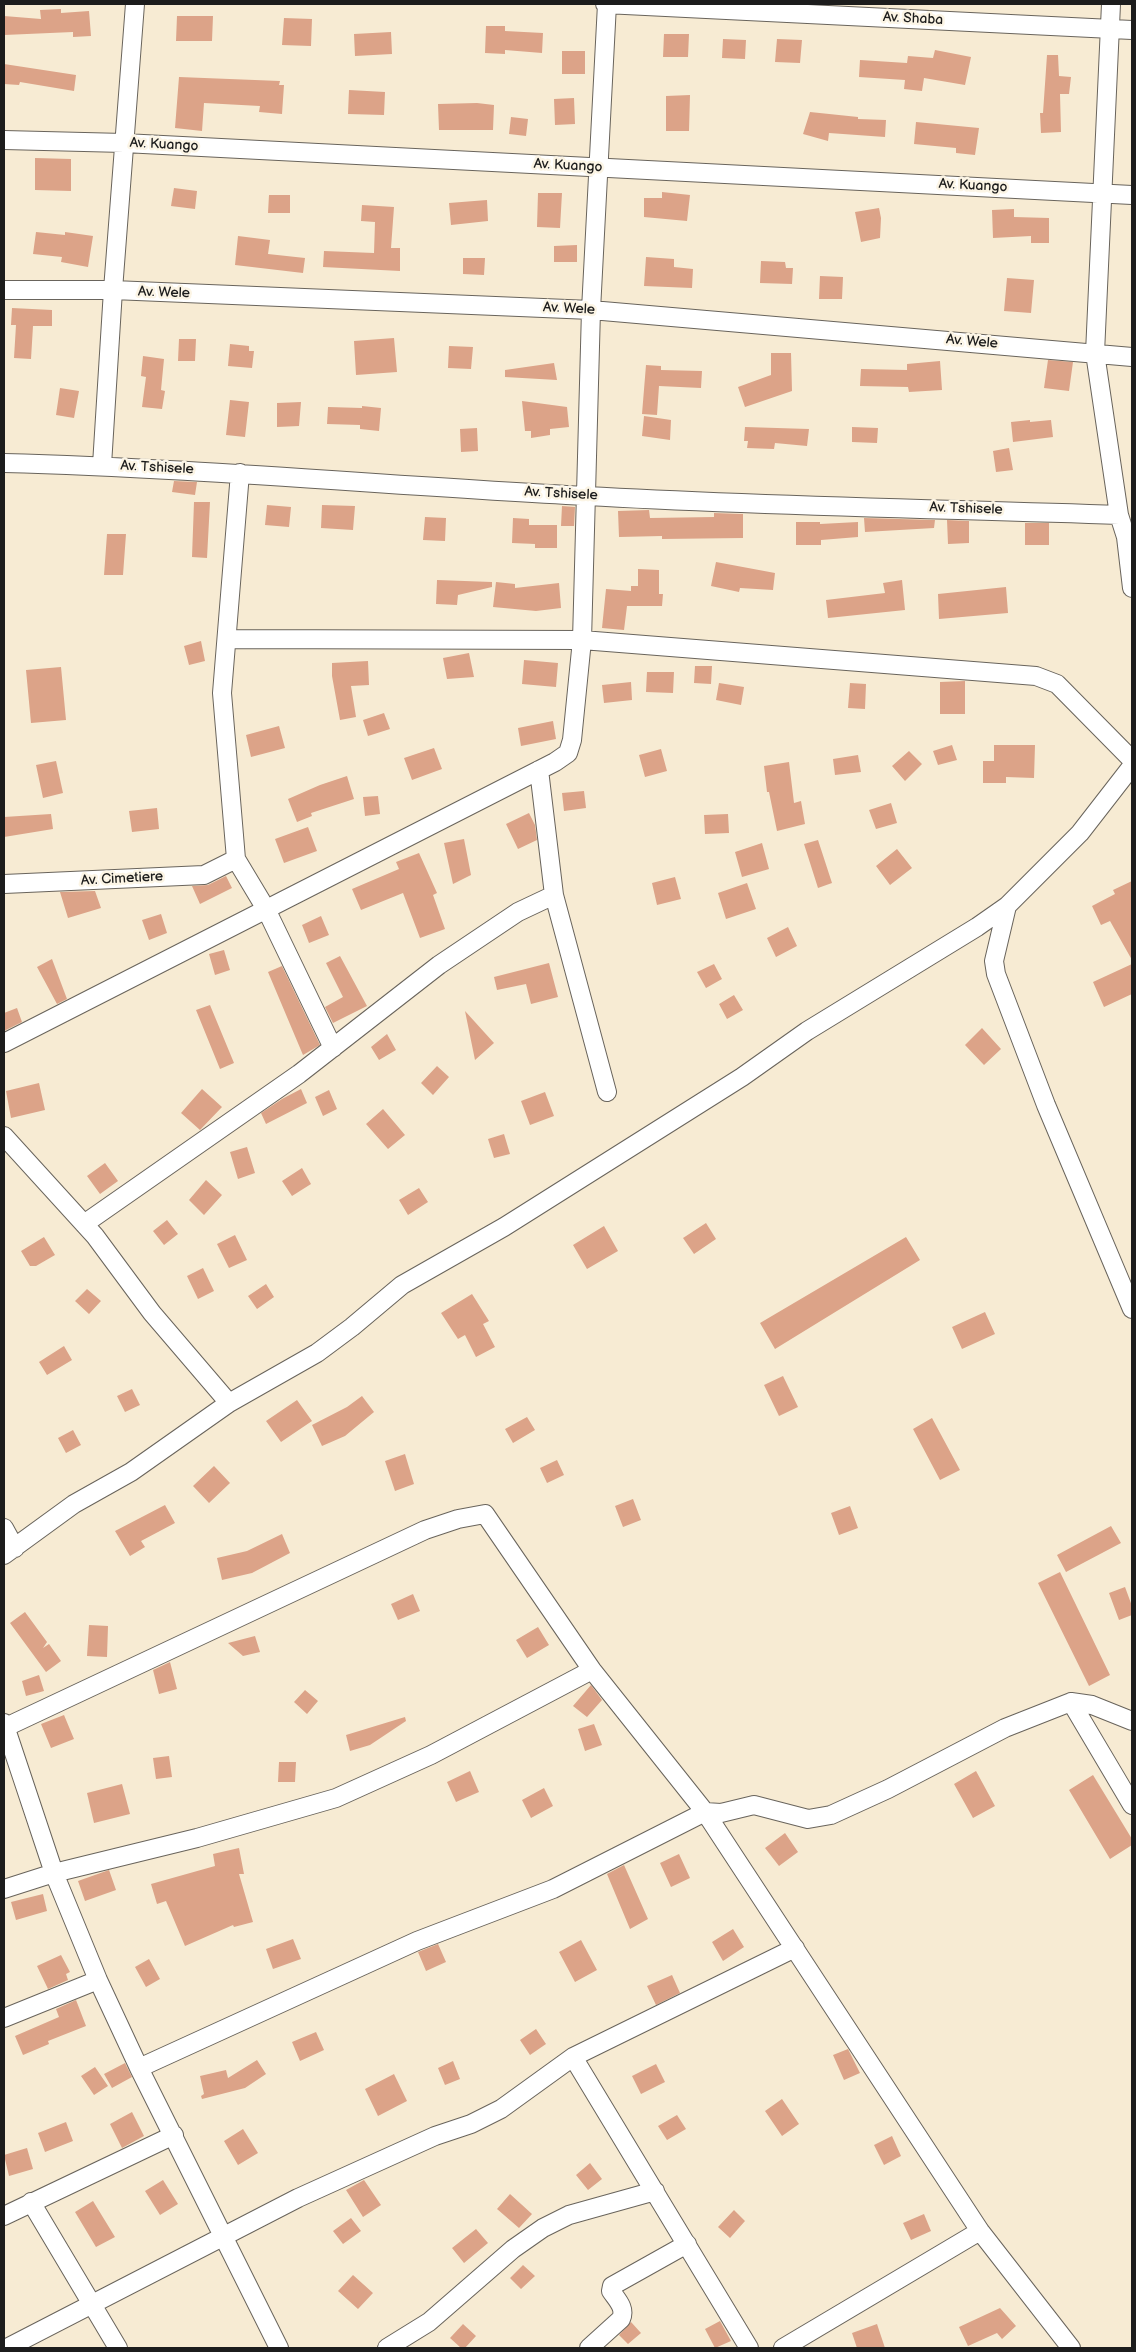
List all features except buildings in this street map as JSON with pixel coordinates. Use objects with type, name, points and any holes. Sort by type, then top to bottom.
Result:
[{"type":"street","points":[[102,465],[113,290],[135,4]]},
{"type":"street","points":[[4,1044],[539,770],[568,753],[572,740],[582,640],[591,310],[606,4]]},
{"type":"street","name":"Av. Shaba","points":[[606,4],[1132,30]]},
{"type":"street","points":[[1111,4],[1095,352],[1119,515],[1129,537],[1132,588]]},
{"type":"street","name":"Av. Kuango","points":[[4,140],[124,143],[1132,195]]},
{"type":"street","name":"Av. Wele","points":[[4,290],[113,290],[591,310],[1095,352],[1132,357]]},
{"type":"street","name":"Av. Tshisele","points":[[4,463],[102,465],[587,496],[1119,515]]},
{"type":"street","points":[[240,473],[222,693],[236,859],[266,909],[333,1048]]},
{"type":"street","points":[[227,639],[582,640],[1036,676],[1057,684],[1132,760]]},
{"type":"street","points":[[4,1528],[9,1551],[74,1504],[131,1472],[229,1403],[317,1353],[352,1328],[402,1285],[512,1222],[742,1077],[815,1026],[977,927],[1007,906],[1080,834],[1132,766]]},
{"type":"street","points":[[539,770],[554,895],[607,1092]]},
{"type":"street","name":"Av. Cimetiere","points":[[4,884],[204,875],[236,859]]},
{"type":"street","points":[[84,1224],[299,1074],[439,965],[518,912],[554,895]]},
{"type":"street","points":[[1007,906],[994,962],[996,974],[1046,1106],[1132,1309]]},
{"type":"street","points":[[4,1136],[96,1236],[152,1313],[229,1403]]},
{"type":"street","points":[[279,2348],[139,2068],[98,1980],[54,1873],[5,1725],[425,1530],[458,1519],[485,1514],[592,1670],[705,1812],[980,2231],[1071,2348]]},
{"type":"street","points":[[4,1889],[54,1873],[197,1838],[336,1798],[431,1755],[592,1670]]},
{"type":"street","points":[[1071,1702],[1132,1805]]},
{"type":"street","points":[[139,2068],[417,1941],[553,1889],[705,1812],[721,1813],[754,1805],[808,1819],[831,1815],[888,1789],[1005,1728],[1071,1702],[1092,1705],[1132,1721]]},
{"type":"street","points":[[8,2348],[91,2303],[298,2198],[435,2136],[471,2124],[501,2109],[573,2057],[795,1948]]},
{"type":"street","points":[[4,2018],[98,1980]]},
{"type":"street","points":[[573,2057],[749,2348]]},
{"type":"street","points":[[4,2216],[174,2135]]},
{"type":"street","points":[[387,2348],[429,2322],[513,2249],[543,2228],[568,2215],[655,2191]]},
{"type":"street","points":[[31,2202],[118,2348]]},
{"type":"street","points":[[783,2348],[980,2231]]},
{"type":"street","points":[[588,2348],[621,2319],[623,2314],[623,2308],[611,2291],[612,2286],[687,2244]]}]
